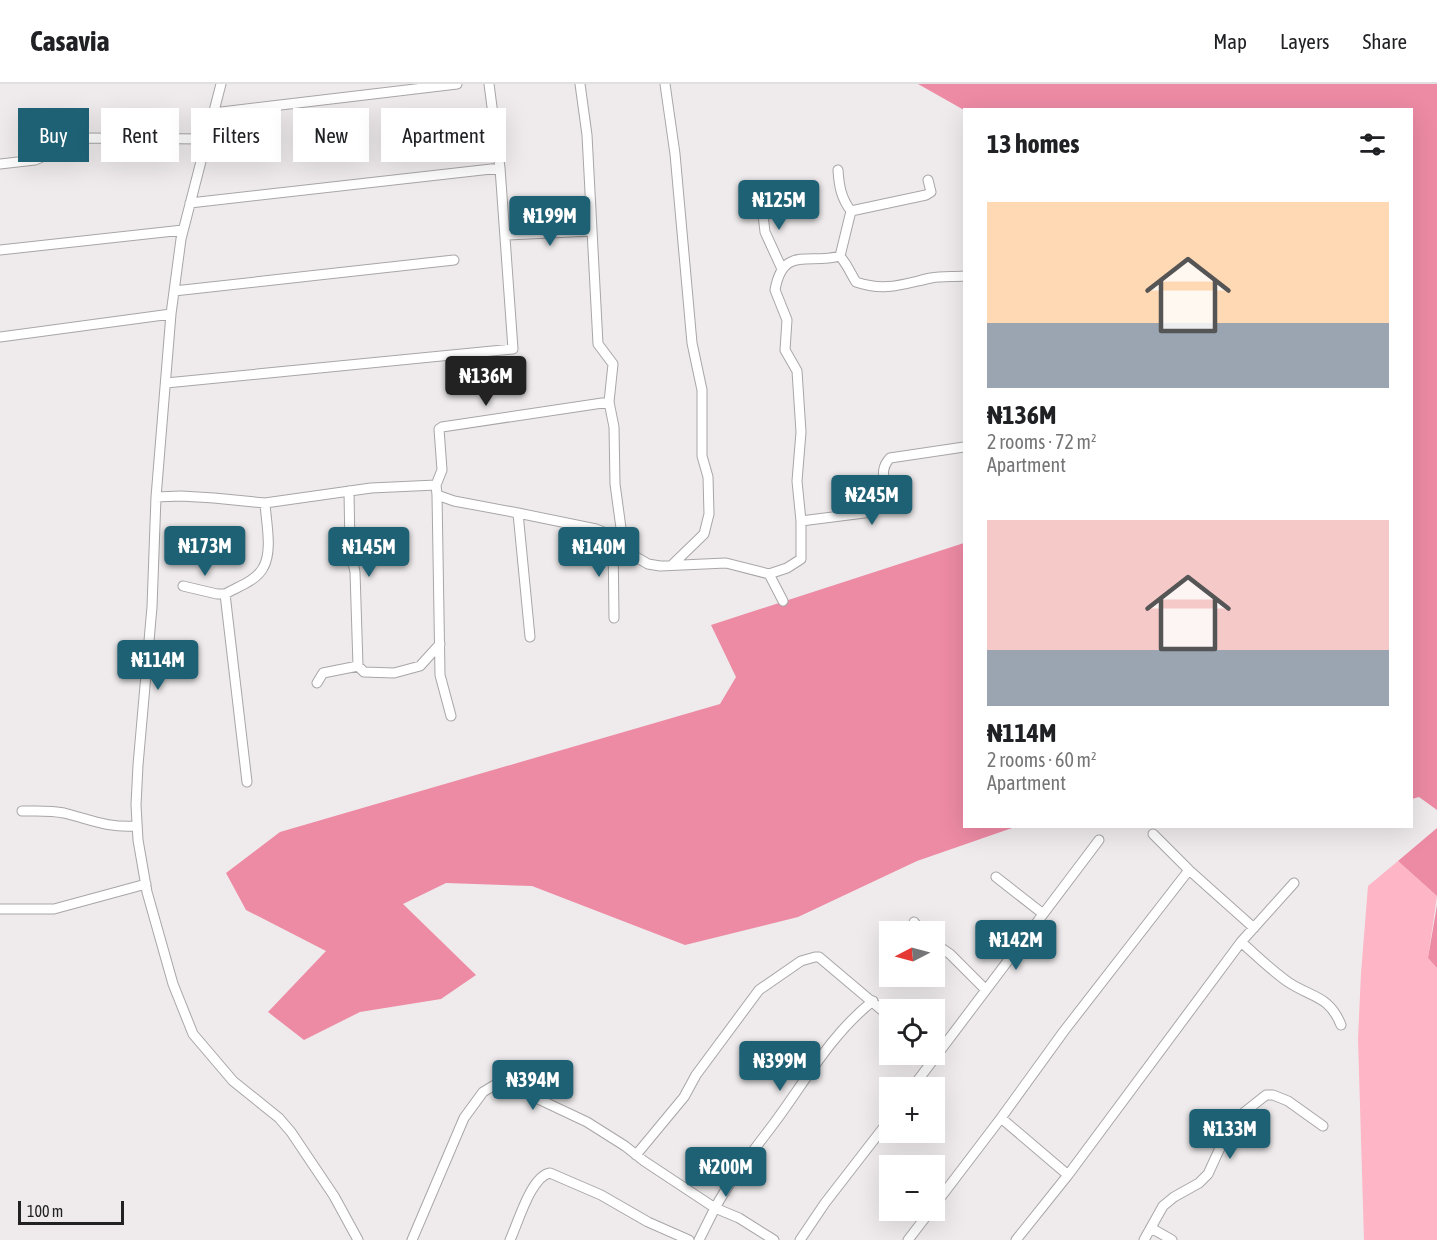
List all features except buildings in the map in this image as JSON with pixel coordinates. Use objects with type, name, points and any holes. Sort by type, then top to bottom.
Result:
[{"type":"street","points":[[214,108],[221,84]]},
{"type":"street","points":[[255,108],[457,84]]},
{"type":"street","points":[[166,383],[513,349],[500,168],[489,84]]},
{"type":"street","points":[[580,84],[587,135],[598,344],[613,364],[609,402],[614,427],[615,484],[621,528],[613,538],[615,618]]},
{"type":"street","points":[[665,84],[675,154],[692,343],[702,390],[702,456],[708,477],[709,514],[704,534],[672,565]]},
{"type":"street","points":[[0,164],[35,160],[86,138],[191,139]]},
{"type":"street","points":[[200,162],[183,230],[171,314],[156,497],[152,607],[136,805],[137,826],[146,884],[173,984],[193,1034],[233,1081],[279,1119],[291,1132],[334,1196],[358,1240]]},
{"type":"street","points":[[190,203],[500,168]]},
{"type":"street","points":[[838,170],[844,202],[851,211]]},
{"type":"street","points":[[851,211],[926,195],[931,192],[928,180]]},
{"type":"street","points":[[761,197],[765,232],[782,269]]},
{"type":"street","points":[[840,256],[851,211]]},
{"type":"street","points":[[0,250],[183,230]]},
{"type":"street","points":[[506,235],[592,231]]},
{"type":"street","points":[[156,497],[203,497],[265,503],[371,488],[437,490],[454,501],[596,529],[613,538],[624,550],[648,564],[726,563],[769,574],[787,568],[801,559],[801,521],[797,482],[801,432],[797,371],[785,350],[787,320],[775,290],[782,269],[795,259],[828,260],[840,256]]},
{"type":"street","points":[[840,256],[849,266],[856,282],[878,287],[901,286],[932,278],[963,276]]},
{"type":"street","points":[[174,291],[454,260]]},
{"type":"street","points":[[0,337],[171,314]]},
{"type":"street","points":[[451,716],[440,675],[437,490],[442,470],[439,432],[442,427],[609,402]]},
{"type":"street","points":[[801,521],[872,512],[884,502],[883,468],[890,458],[963,447]]},
{"type":"street","points":[[349,491],[350,549],[355,572],[358,666],[364,672],[394,673],[420,666],[440,644]]},
{"type":"street","points":[[183,586],[225,594],[250,580],[263,569],[268,546],[265,503]]},
{"type":"street","points":[[518,513],[530,637]]},
{"type":"street","points":[[769,574],[783,601]]},
{"type":"street","points":[[225,594],[247,782]]},
{"type":"street","points":[[317,683],[323,673],[358,666]]},
{"type":"street","points":[[22,811],[65,813],[76,818],[117,827],[137,826]]},
{"type":"street","points":[[1153,834],[1189,870],[1254,928]]},
{"type":"street","points":[[945,1039],[986,990],[1099,840]]},
{"type":"street","points":[[945,1192],[1064,1031],[1189,870]]},
{"type":"street","points":[[996,877],[1042,913]]},
{"type":"street","points":[[1016,1240],[1068,1175],[1241,942],[1294,883]]},
{"type":"street","points":[[0,909],[54,909],[146,884]]},
{"type":"street","points":[[1241,942],[1291,984],[1325,1002],[1334,1010],[1341,1025]]},
{"type":"street","points":[[945,951],[986,990]]},
{"type":"street","points":[[636,1155],[684,1097],[696,1075],[759,990],[801,961],[819,957],[879,1007]]},
{"type":"street","points":[[699,1240],[715,1208],[753,1150],[834,1039],[873,1001]]},
{"type":"street","points":[[412,1240],[464,1118],[483,1092],[503,1080],[509,1080],[534,1097],[586,1122],[715,1208],[739,1218],[774,1240]]},
{"type":"street","points":[[1144,1240],[1163,1206],[1199,1183],[1208,1174],[1230,1126],[1266,1095],[1273,1095],[1288,1101],[1323,1126]]},
{"type":"street","points":[[1001,1118],[1068,1175]]},
{"type":"street","points":[[800,1240],[825,1203],[879,1133]]},
{"type":"street","points":[[510,1240],[532,1187],[542,1176],[549,1173],[601,1195],[648,1222],[689,1240]]},
{"type":"street","points":[[908,1240],[923,1221]]},
{"type":"street","points":[[1151,1228],[1172,1240]]},
{"type":"shaded area","points":[[918,84],[1437,84],[1437,810],[1419,797],[1413,799],[1413,108],[963,109]]},
{"type":"shaded area","points":[[963,543],[963,828],[1012,828],[917,861],[798,917],[685,945],[532,886],[446,883],[403,904],[476,975],[441,999],[360,1012],[304,1040],[268,1012],[326,951],[246,910],[226,873],[280,832],[720,704],[736,677],[711,625]]},
{"type":"shaded area","points":[[1437,828],[1437,896],[1398,861]]},
{"type":"shaded area","points":[[1398,861],[1437,896],[1428,958],[1437,968],[1437,1240],[1364,1240],[1358,1039],[1368,886]]},
{"type":"shaded area","points":[[1437,905],[1437,968],[1428,958]]}]
